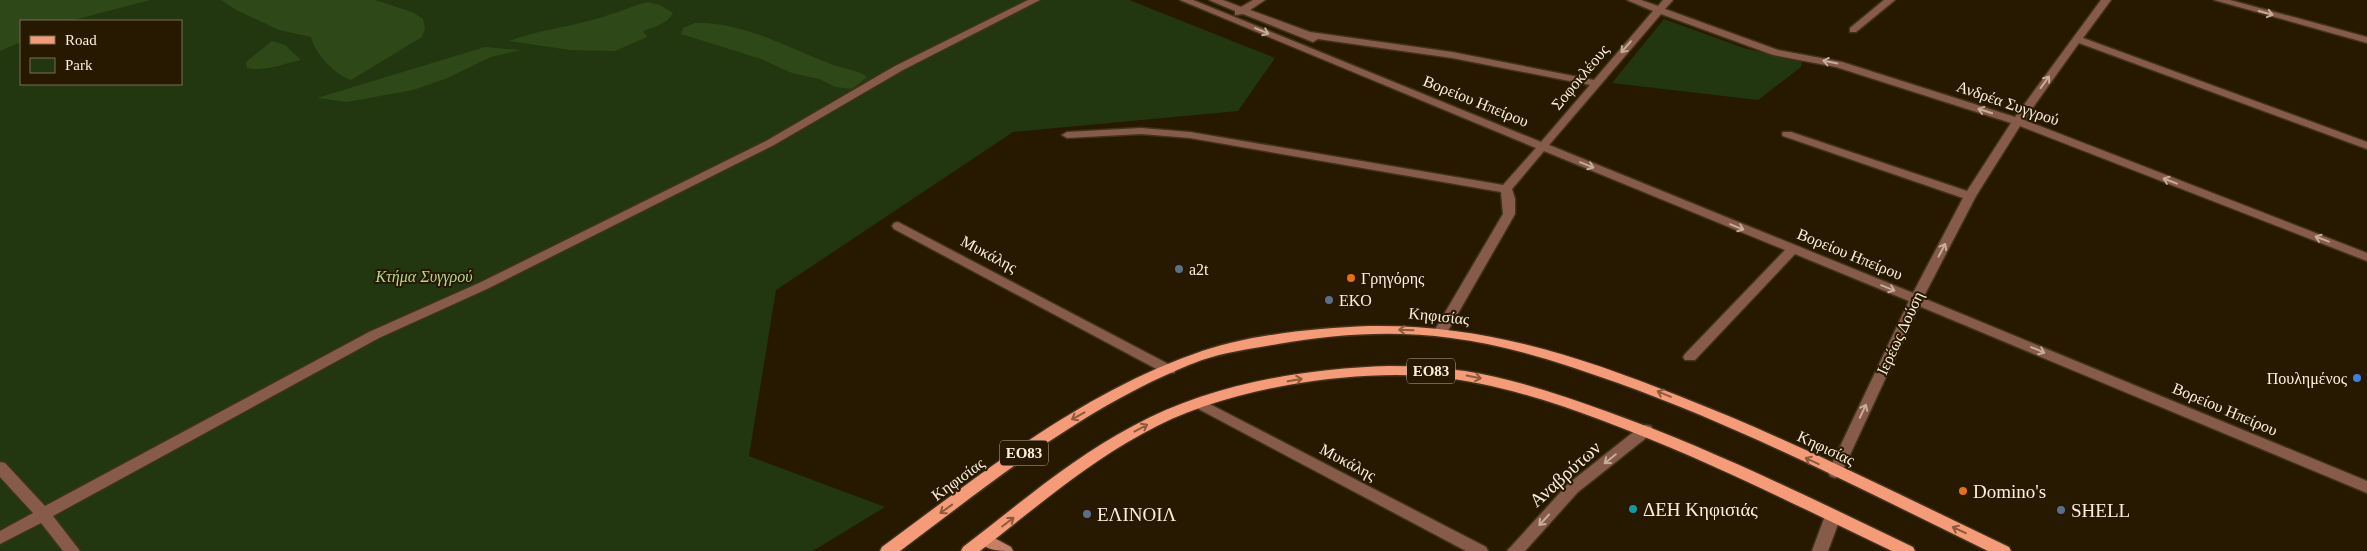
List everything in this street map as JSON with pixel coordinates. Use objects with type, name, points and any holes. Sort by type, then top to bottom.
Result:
[{"type":"main road","name":"Κηφισίας","points":[[888,551],[1070,420],[1169,370],[1208,355],[1285,338],[1367,331],[1440,332],[1498,342],[1539,352],[1654,390],[1746,429],[2003,551]]},
{"type":"main road","name":"ΕΟ83","points":[[969,551],[1108,447],[1162,417],[1198,403],[1238,391],[1323,375],[1374,370],[1434,372],[1495,381],[1534,392],[1646,430],[1907,551]]},
{"type":"street","points":[[0,538],[374,335],[483,286],[770,144],[899,68],[1035,0]]},
{"type":"street","name":"Βορείου Ηπείρου","points":[[1185,0],[1915,299],[2367,487]]},
{"type":"street","points":[[1214,0],[1308,35],[1451,55],[1595,83]]},
{"type":"street","points":[[1229,18],[1260,0]]},
{"type":"street","name":"Ανδρέα Συγγρού","points":[[1632,0],[1779,54],[1838,64],[2016,121],[2367,257]]},
{"type":"street","name":"Σοφοκλέους","points":[[1506,189],[1668,0]]},
{"type":"street","points":[[1853,30],[1890,0]]},
{"type":"street","name":"Ιερέως Δούση","points":[[1835,472],[1915,299],[1970,196],[2016,121],[2106,0]]},
{"type":"street","points":[[2219,0],[2367,40]]},
{"type":"street","points":[[1308,35],[1314,40],[1320,55]]},
{"type":"street","points":[[2076,39],[2367,146]]},
{"type":"street","points":[[1067,136],[1141,131],[1190,135],[1506,189],[1509,199],[1509,214],[1440,332]]},
{"type":"street","points":[[1787,134],[1970,196]]},
{"type":"street","name":"Μυκάλης","points":[[898,226],[1169,370]]},
{"type":"street","points":[[1690,358],[1793,250]]},
{"type":"street","name":"Μυκάλης","points":[[1198,403],[1480,551]]},
{"type":"street","name":"Αναβρύτων","points":[[1514,551],[1573,488],[1646,430]]},
{"type":"street","points":[[0,467],[43,514],[72,551]]},
{"type":"street","points":[[1820,551],[1833,516]]},
{"type":"street","points":[[985,539],[1005,551]]},
{"type":"green space","name":"Κτήμα Συγγρού","points":[[0,0],[1129,0],[1275,58],[1238,111],[1013,132],[776,290],[749,456],[885,507],[813,551],[0,551]]},
{"type":"green space","points":[[0,0],[150,0],[74,20],[20,20],[20,42],[0,51]]},
{"type":"green space","points":[[221,0],[375,0],[412,12],[423,19],[425,28],[422,37],[351,80],[332,69],[326,63],[313,44],[311,37],[279,30],[236,10]]},
{"type":"green space","points":[[647,2],[660,5],[673,13],[664,22],[643,31],[647,37],[615,51],[570,50],[509,41],[596,19]]},
{"type":"green space","points":[[1664,19],[1744,48],[1802,62],[1801,67],[1758,100],[1612,83]]},
{"type":"green space","points":[[695,23],[730,26],[747,31],[867,77],[852,89],[836,87],[819,79],[792,73],[761,59],[681,34],[683,28]]},
{"type":"green space","points":[[272,41],[285,45],[301,60],[261,69],[247,68],[246,62]]},
{"type":"green space","points":[[485,47],[520,50],[491,57],[445,79],[413,90],[347,102],[317,98]]},
{"type":"place","name":"a2t","points":[[1179,269]]},
{"type":"place","name":"Γρηγόρης","points":[[1351,278]]},
{"type":"place","name":"EKO","points":[[1329,300]]},
{"type":"place","name":"Πουλημένος","points":[[2357,378]]},
{"type":"place","name":"Domino's","points":[[1963,491]]},
{"type":"place","name":"ΔΕΗ Κηφισιάς","points":[[1633,509]]},
{"type":"place","name":"SHELL","points":[[2061,510]]},
{"type":"place","name":"ΕΛΙΝΟΙΛ","points":[[1087,514]]}]
